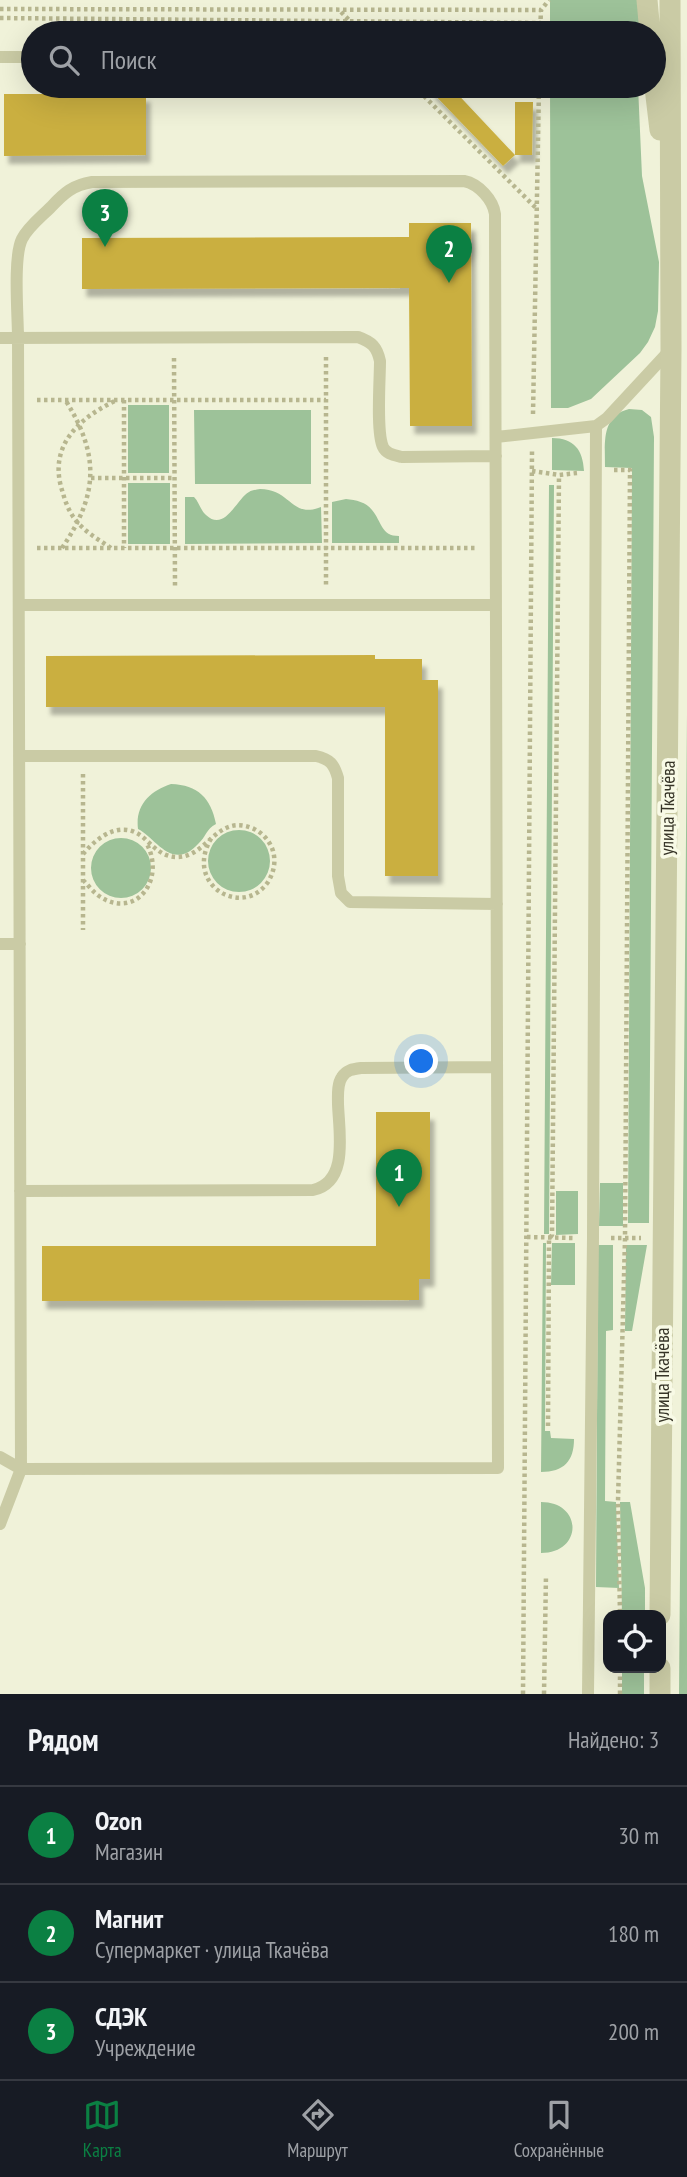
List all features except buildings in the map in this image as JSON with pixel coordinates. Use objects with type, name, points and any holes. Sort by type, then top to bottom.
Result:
[{"type":"street","points":[[647,0],[649,21]]},
{"type":"street","name":"улица Ткачёва","points":[[660,1610],[671,349],[670,0]]},
{"type":"street","points":[[655,98],[657,119],[671,170]]},
{"type":"street","points":[[660,1673],[660,1694]]},
{"type":"lane","points":[[0,57],[21,57]]},
{"type":"lane","points":[[0,1457],[21,1469],[498,1468],[495,214],[490,200],[471,182],[92,182],[77,184],[57,200],[21,241],[18,257],[21,1469],[0,1524]]},
{"type":"lane","points":[[0,338],[358,337],[370,342],[377,350],[380,361],[380,436],[383,449],[391,455],[402,457],[496,456]]},
{"type":"lane","points":[[496,437],[596,426],[607,418],[671,349]]},
{"type":"lane","points":[[588,1694],[598,471],[596,426]]},
{"type":"lane","points":[[19,605],[496,605]]},
{"type":"lane","points":[[19,756],[316,755],[328,759],[335,766],[338,778],[338,876],[341,893],[350,902],[497,904]]},
{"type":"lane","points":[[0,944],[20,944]]},
{"type":"lane","points":[[20,1191],[299,1190],[325,1187],[335,1175],[339,1157],[338,1091],[341,1078],[349,1070],[497,1067]]},
{"type":"path","points":[[541,21],[541,10],[549,0]]},
{"type":"path","points":[[0,9],[541,10]]},
{"type":"path","points":[[341,11],[350,21]]},
{"type":"path","points":[[0,18],[350,21]]},
{"type":"path","points":[[426,98],[537,209]]},
{"type":"path","points":[[523,1694],[532,471],[539,98]]},
{"type":"path","points":[[174,338],[175,605]]},
{"type":"path","points":[[326,338],[326,605]]},
{"type":"path","points":[[19,400],[326,400]]},
{"type":"path","points":[[62,548],[78,524],[91,478],[88,448],[79,423],[65,400]]},
{"type":"path","points":[[112,548],[78,524],[67,506],[60,485],[59,463],[65,440],[79,423],[116,400]]},
{"type":"path","points":[[124,400],[124,548]]},
{"type":"path","points":[[532,471],[559,475],[630,470],[625,1238],[618,1501],[620,1610]]},
{"type":"path","points":[[548,1426],[559,475]]},
{"type":"path","points":[[91,478],[174,478]]},
{"type":"path","points":[[19,548],[496,548]]},
{"type":"path","points":[[83,756],[83,930]]},
{"type":"path","points":[[83,854],[105,833],[117,830],[131,831],[144,837],[165,855],[190,855],[212,837],[222,830],[233,826],[246,826],[257,830],[267,839],[273,850],[272,875],[265,885],[256,893],[231,897],[210,884],[204,873],[202,860],[212,837]]},
{"type":"path","points":[[83,879],[99,896],[114,902],[128,902],[142,895],[151,884],[155,870],[152,854],[144,837]]},
{"type":"path","points":[[544,1694],[546,1575]]},
{"type":"path","points":[[620,1673],[620,1694]]},
{"type":"green space","points":[[550,0],[638,0],[639,21],[550,21]]},
{"type":"green space","points":[[550,98],[639,98],[642,176],[659,262],[655,327],[640,353],[591,399],[568,408],[551,408]]},
{"type":"green space","points":[[128,405],[169,405],[169,473],[128,473]]},
{"type":"green space","points":[[629,409],[642,410],[651,417],[654,437],[649,1223],[628,1223],[632,468],[605,467],[605,440],[609,424],[613,418]]},
{"type":"green space","points":[[194,410],[311,410],[311,484],[195,484]]},
{"type":"green space","points":[[552,438],[566,440],[576,447],[582,457],[584,471],[552,470]]},
{"type":"green space","points":[[128,483],[170,483],[170,544],[128,544]]},
{"type":"green space","points":[[549,485],[554,485],[549,1234],[544,1234]]},
{"type":"green space","points":[[260,489],[270,490],[303,509],[321,507],[322,543],[185,544],[185,497],[194,497],[206,515],[219,520],[230,512],[244,495]]},
{"type":"green space","points":[[346,499],[370,507],[385,531],[399,536],[399,543],[332,543],[332,502]]},
{"type":"green space","points":[[687,714],[687,1694],[679,1694]]},
{"type":"green space","points":[[171,784],[189,787],[202,795],[211,807],[216,824],[189,852],[180,855],[165,850],[138,829],[139,813],[145,800]]},
{"type":"green space","points":[[233,830],[245,830],[261,839],[268,849],[268,873],[261,883],[245,892],[233,892],[222,887],[213,878],[208,867],[208,855],[213,844],[222,835]]},
{"type":"green space","points":[[115,838],[127,838],[146,851],[151,868],[149,880],[138,893],[127,898],[115,898],[96,885],[91,874],[91,862],[104,843]]},
{"type":"green space","points":[[600,1183],[623,1183],[623,1226],[599,1226]]},
{"type":"green space","points":[[556,1191],[578,1191],[578,1234],[556,1235]]},
{"type":"green space","points":[[543,1243],[546,1243],[545,1431],[550,1431],[551,1438],[574,1439],[574,1447],[566,1464],[556,1470],[541,1472]]},
{"type":"green space","points":[[552,1243],[575,1243],[575,1285],[551,1285]]},
{"type":"green space","points":[[598,1245],[613,1245],[613,1330],[606,1331],[605,1501],[616,1502],[619,1588],[596,1587]]},
{"type":"green space","points":[[626,1245],[647,1245],[632,1331],[625,1331]]},
{"type":"green space","points":[[541,1502],[555,1504],[565,1510],[571,1518],[572,1528],[571,1537],[565,1545],[555,1551],[541,1553]]},
{"type":"green space","points":[[620,1502],[630,1502],[645,1588],[645,1610],[622,1610]]},
{"type":"green space","points":[[622,1673],[644,1673],[644,1694],[622,1694]]},
{"type":"place","name":"СДЭК","points":[[105,247]]},
{"type":"place","name":"Магнит","points":[[449,283]]},
{"type":"place","name":"Ozon","points":[[399,1207]]}]
